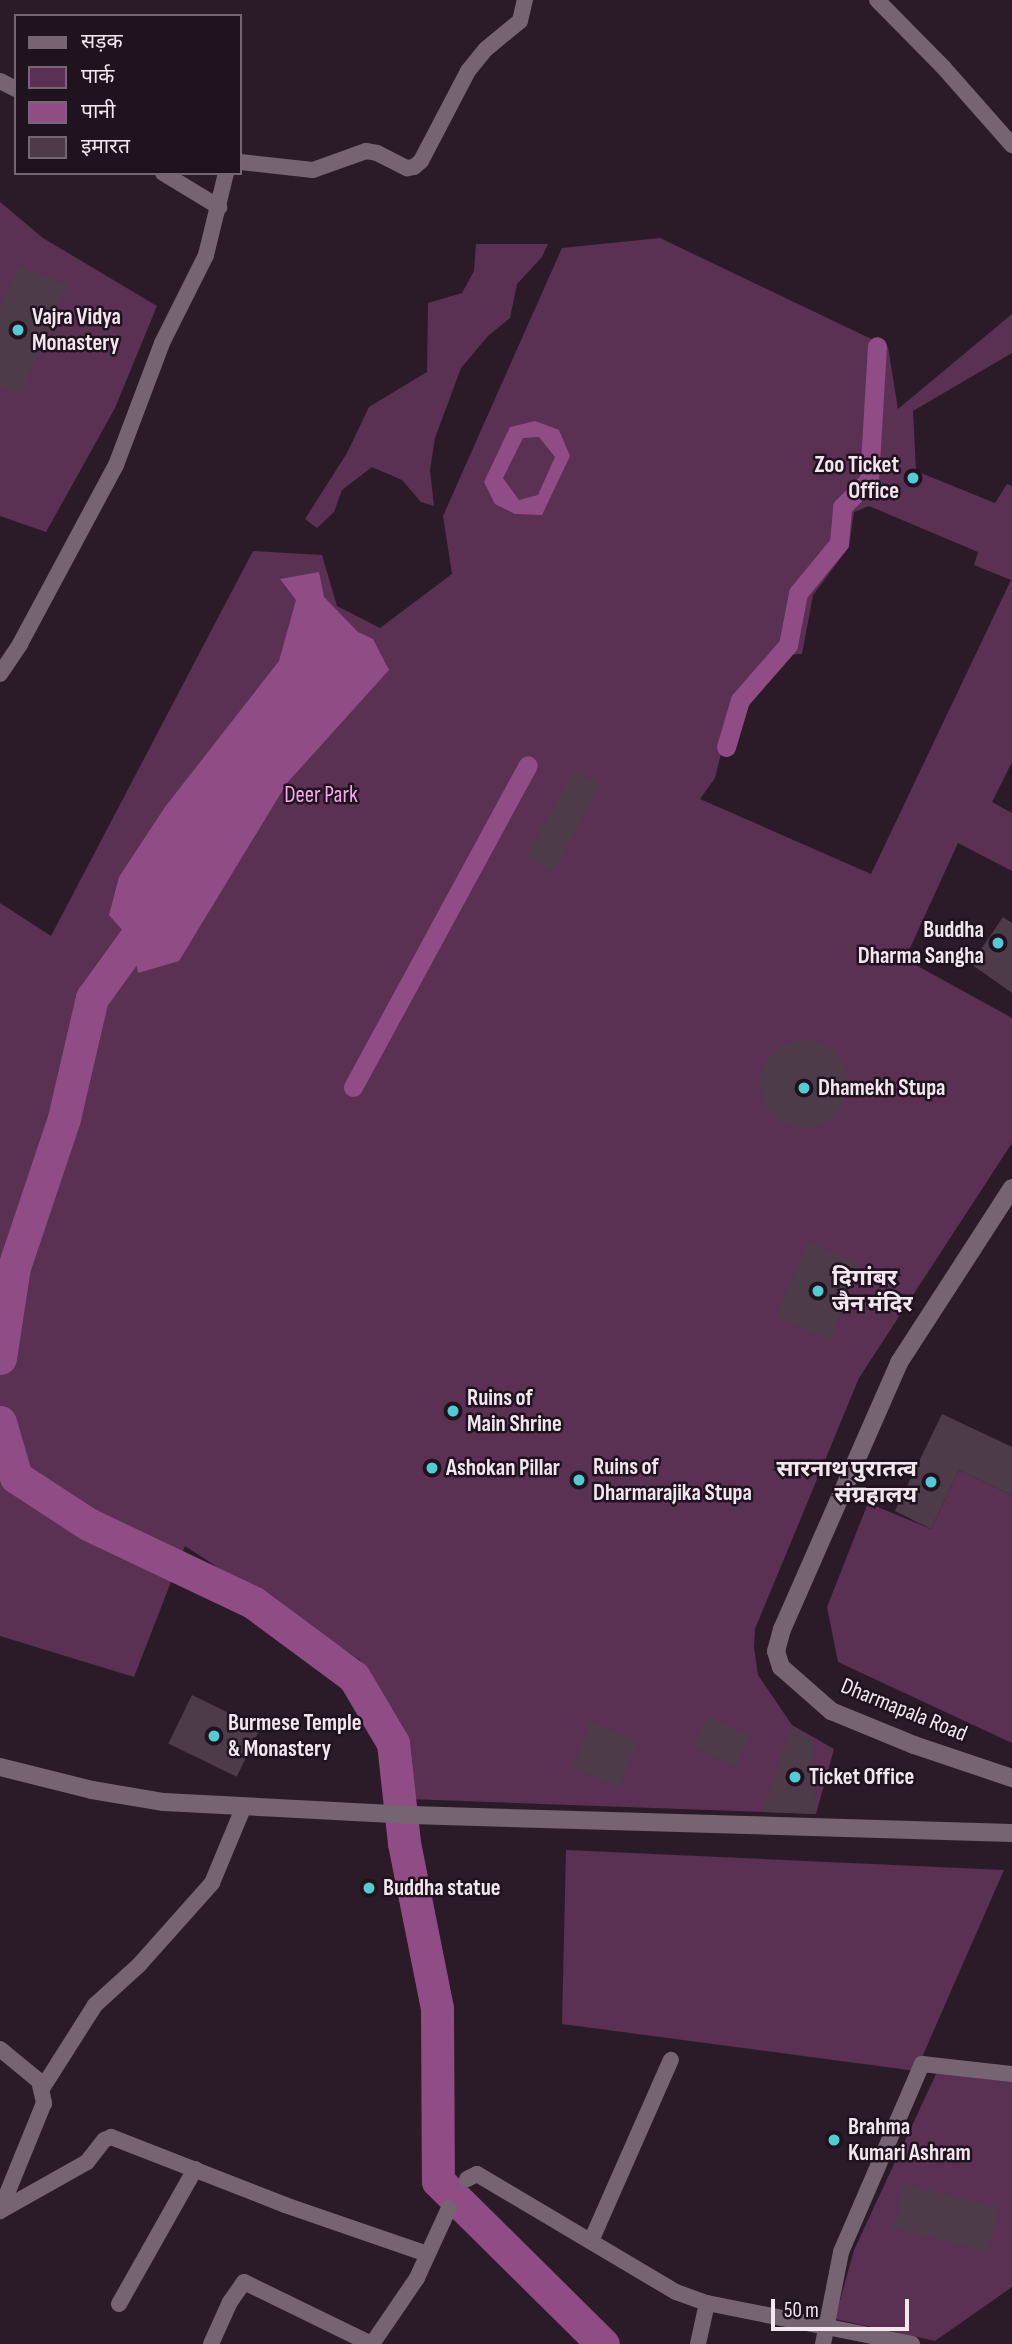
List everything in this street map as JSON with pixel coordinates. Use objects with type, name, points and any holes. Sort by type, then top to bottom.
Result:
[{"type":"street","points":[[242,162],[313,170],[366,151],[377,153],[407,168],[414,167],[421,161],[468,71],[486,49],[520,21],[525,0]]},
{"type":"street","points":[[877,0],[944,68],[1012,145]]},
{"type":"street","points":[[166,175],[219,207]]},
{"type":"street","points":[[0,674],[20,644],[116,465],[162,343],[206,255],[226,175]]},
{"type":"street","name":"Dharmapala Road","points":[[1012,1188],[899,1363],[782,1629],[776,1651],[781,1667],[831,1711],[914,1745],[1012,1777]]},
{"type":"street","points":[[1,1770],[164,1802],[411,1815],[1012,1833]]},
{"type":"street","points":[[244,1806],[212,1883],[139,1965],[94,2006],[43,2087],[41,2113],[0,2211],[87,2162],[104,2140],[110,2137],[426,2254]]},
{"type":"street","points":[[0,2049],[43,2087]]},
{"type":"street","points":[[591,2241],[671,2060]]},
{"type":"street","points":[[823,2344],[841,2252],[922,2064],[1012,2074]]},
{"type":"street","points":[[119,2304],[195,2169]]},
{"type":"street","points":[[467,2179],[477,2174],[676,2292],[707,2303],[912,2344]]},
{"type":"street","points":[[211,2344],[230,2302],[244,2282],[372,2344],[417,2278],[449,2208]]},
{"type":"street","points":[[698,2344],[707,2303]]},
{"type":"green space","points":[[0,202],[43,238],[157,306],[115,408],[46,532],[0,516]]},
{"type":"green space","name":"Deer Park","points":[[660,238],[888,347],[898,409],[1012,314],[1012,353],[913,411],[916,471],[995,503],[1007,484],[1012,486],[1012,762],[992,802],[1012,813],[1012,871],[958,843],[905,959],[1012,1018],[1012,1143],[859,1378],[755,1629],[754,1647],[758,1675],[792,1725],[834,1749],[816,1814],[409,1799],[404,1730],[360,1660],[185,1546],[134,1677],[0,1636],[0,903],[51,936],[253,551],[322,555],[337,606],[380,628],[452,574],[443,516],[562,248]],"holes":[[[869,506],[978,552],[974,565],[1011,580],[871,874],[700,799],[715,778],[732,709],[769,655],[802,654],[813,595],[849,547],[854,512]]]},
{"type":"green space","points":[[476,244],[548,244],[542,257],[517,284],[510,318],[488,336],[461,368],[435,438],[430,470],[434,506],[421,502],[402,480],[372,467],[342,490],[334,512],[317,528],[305,519],[347,453],[369,407],[427,372],[428,303],[462,293],[474,271]]},
{"type":"green space","points":[[959,1470],[1012,1495],[1012,1743],[838,1662],[827,1607],[868,1503],[931,1529]]},
{"type":"green space","points":[[566,1850],[1004,1870],[916,2071],[562,2024]]},
{"type":"green space","points":[[937,2072],[1012,2079],[1012,2287],[935,2341],[835,2319],[854,2250]]},
{"type":"water","points":[[535,421],[559,430],[570,456],[542,515],[515,514],[495,504],[484,482],[510,427]],"holes":[[[539,437],[555,457],[538,495],[519,500],[503,478],[523,438]]]},
{"type":"water","points":[[319,572],[324,597],[358,632],[373,639],[389,670],[287,783],[179,961],[138,973],[132,941],[109,915],[119,877],[165,807],[279,661],[296,600],[280,579]]},
{"type":"building","name":"Vajra Vidya Monastery","points":[[19,265],[67,285],[21,395],[0,386],[0,308]]},
{"type":"building","points":[[574,770],[601,785],[553,872],[526,857]]},
{"type":"building","name":"Buddha Dharma Sangha","points":[[1003,917],[1012,923],[1012,993],[971,964]]},
{"type":"building","name":"Dhamekh Stupa","points":[[804,1040],[821,1043],[835,1053],[845,1067],[848,1084],[845,1101],[835,1115],[821,1125],[804,1128],[787,1125],[773,1115],[763,1101],[760,1084],[763,1067],[773,1053],[787,1043]]},
{"type":"building","name":"दिगांबर जैन मंदिर","points":[[808,1242],[861,1265],[830,1339],[776,1317]]},
{"type":"building","name":"सारनाथ पुरातत्व संग्रहालय","points":[[942,1414],[1012,1447],[1012,1495],[959,1470],[931,1529],[895,1511]]},
{"type":"building","name":"Burmese Temple & Monastery","points":[[192,1695],[260,1728],[237,1777],[168,1744]]},
{"type":"building","points":[[707,1716],[750,1736],[735,1767],[693,1747]]},
{"type":"building","points":[[591,1722],[638,1741],[620,1787],[573,1767]]},
{"type":"building","name":"Ticket Office","points":[[792,1725],[813,1741],[816,1814],[763,1812]]},
{"type":"building","points":[[904,2184],[999,2208],[988,2251],[893,2228]]},
{"type":"waterway","points":[[726,747],[740,700],[788,645],[798,593],[839,543],[842,507],[869,480],[877,346]]},
{"type":"waterway","points":[[353,1087],[528,765]]},
{"type":"waterway","points":[[0,1358],[14,1267],[64,1118],[92,998],[159,905]]},
{"type":"waterway","points":[[0,1422],[16,1477],[88,1524],[254,1603],[354,1677],[393,1743],[404,1843],[437,2008],[438,2181],[603,2344]]},
{"type":"place","name":"Vajra Vidya Monastery","points":[[18,330]]},
{"type":"place","name":"Zoo Ticket Office","points":[[913,478]]},
{"type":"place","name":"Buddha Dharma Sangha","points":[[998,943]]},
{"type":"place","name":"Dhamekh Stupa","points":[[804,1088]]},
{"type":"place","name":"दिगांबर जैन मंदिर","points":[[818,1291]]},
{"type":"place","name":"Ruins of Main Shrine","points":[[453,1411]]},
{"type":"place","name":"Ashokan Pillar","points":[[432,1468]]},
{"type":"place","name":"Ruins of Dharmarajika Stupa","points":[[579,1480]]},
{"type":"place","name":"सारनाथ पुरातत्व संग्रहालय","points":[[931,1482]]},
{"type":"place","name":"Burmese Temple & Monastery","points":[[214,1736]]},
{"type":"place","name":"Ticket Office","points":[[795,1777]]},
{"type":"place","name":"Buddha statue","points":[[369,1888]]},
{"type":"place","name":"Brahma Kumari Ashram","points":[[834,2140]]}]
